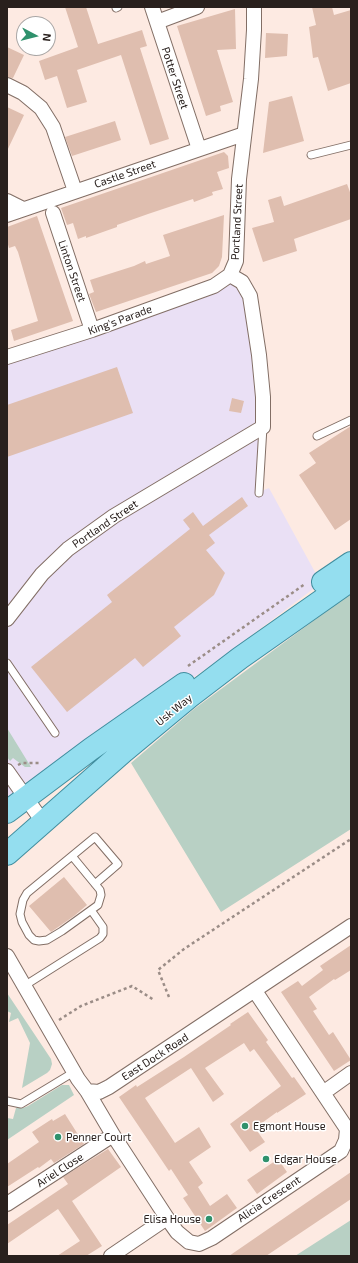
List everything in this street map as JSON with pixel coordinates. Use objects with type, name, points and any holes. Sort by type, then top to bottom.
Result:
[{"type":"main road","name":"Usk Way","points":[[7,812],[91,749],[220,659],[321,583],[351,563]]},
{"type":"main road","name":"Usk Way","points":[[7,854],[153,727],[205,684],[351,580]]},
{"type":"street","name":"Potter Street","points":[[152,7],[199,149]]},
{"type":"street","points":[[157,22],[197,7]]},
{"type":"street","name":"Portland Street","points":[[7,618],[42,574],[68,549],[114,516],[263,427],[263,397],[259,355],[250,296],[242,282],[230,275],[236,261],[239,179],[251,72],[254,7]]},
{"type":"street","points":[[7,85],[23,93],[41,108],[53,127],[75,191]]},
{"type":"street","name":"Castle Street","points":[[7,214],[244,134]]},
{"type":"street","points":[[7,201],[23,209]]},
{"type":"street","name":"Linton Street","points":[[52,213],[92,330]]},
{"type":"street","name":"King's Parade","points":[[7,357],[92,330],[214,286],[230,275]]},
{"type":"street","points":[[7,771],[43,822]]},
{"type":"street","name":"East Dock Road","points":[[88,1091],[99,1092],[109,1087],[351,926]]},
{"type":"street","points":[[7,956],[74,1072],[88,1091]]},
{"type":"street","name":"Alicia Crescent","points":[[88,1091],[113,1135],[177,1232],[189,1242],[199,1244],[212,1238],[341,1151],[346,1140],[347,1129],[255,991]]},
{"type":"street","points":[[323,1093],[351,1074]]},
{"type":"street","name":"Ariel Close","points":[[7,1204],[113,1135]]},
{"type":"street","points":[[111,1256],[167,1218]]},
{"type":"lane","points":[[311,155],[351,145]]},
{"type":"lane","points":[[317,436],[351,420]]},
{"type":"lane","name":"Portland Street","points":[[258,493],[263,427]]},
{"type":"lane","points":[[7,663],[55,733]]},
{"type":"lane","points":[[72,856],[95,884],[100,890],[101,894],[98,905],[47,940],[34,940],[29,935],[22,922],[21,907],[27,893],[95,837],[118,864],[95,884]]},
{"type":"lane","points":[[24,986],[100,938],[103,934],[103,928],[91,910]]},
{"type":"lane","points":[[7,1101],[21,1104],[74,1072]]},
{"type":"path","points":[[169,997],[158,970],[184,949],[351,839]]},
{"type":"path","points":[[48,1026],[81,1006],[132,986],[154,1000]]},
{"type":"shaded area","points":[[230,275],[242,282],[259,355],[259,492],[269,488],[321,583],[220,659],[91,749],[7,812],[7,357]]},
{"type":"green space","points":[[351,593],[351,829],[221,912],[131,763],[194,709]]},
{"type":"green space","points":[[7,728],[31,767],[25,767],[13,758],[10,761],[7,757]]},
{"type":"green space","points":[[7,993],[51,1059],[52,1064],[47,1073],[22,1088],[30,1043],[18,1018],[9,1022],[11,1013],[7,1011]]},
{"type":"green space","points":[[62,1085],[69,1085],[74,1095],[7,1140],[7,1118],[13,1119],[16,1108],[28,1106]]},
{"type":"green space","points":[[351,1220],[351,1256],[295,1256]]},
{"type":"building","points":[[65,7],[86,7],[98,44],[142,30],[147,46],[140,48],[169,139],[150,145],[121,55],[77,70],[87,102],[67,108],[57,76],[45,80],[39,61],[78,47]]},
{"type":"building","points":[[312,7],[332,7],[334,15],[351,10],[351,83],[328,91],[318,57],[313,58],[309,27],[316,25]]},
{"type":"building","points":[[235,9],[236,49],[217,50],[233,102],[220,106],[221,111],[206,116],[177,26]]},
{"type":"building","points":[[266,33],[288,34],[287,56],[265,58]]},
{"type":"building","points":[[7,47],[16,51],[16,56],[24,56],[13,78],[7,77]]},
{"type":"building","points":[[292,96],[304,141],[263,153],[269,102]]},
{"type":"building","points":[[7,107],[24,115],[7,151]]},
{"type":"building","points":[[115,121],[121,140],[72,156],[65,137]]},
{"type":"building","points":[[224,152],[228,156],[229,168],[217,172],[223,189],[212,192],[213,195],[194,202],[193,199],[148,214],[86,238],[86,236],[78,239],[73,223],[67,225],[61,208]]},
{"type":"building","points":[[347,184],[351,195],[351,219],[294,239],[297,251],[263,262],[252,228],[274,222],[268,200],[281,196],[284,206]]},
{"type":"building","points":[[224,215],[222,257],[219,266],[212,273],[96,312],[89,294],[94,292],[90,280],[145,261],[146,264],[170,256],[163,235]]},
{"type":"building","points":[[37,216],[73,321],[14,341],[11,330],[38,321],[18,252],[15,246],[9,248],[7,241],[7,227]]},
{"type":"building","points":[[117,367],[133,413],[7,457],[7,405]]},
{"type":"building","points":[[232,398],[244,401],[241,413],[229,411]]},
{"type":"building","points":[[351,426],[351,519],[335,530],[299,475],[316,463],[309,453]]},
{"type":"building","points":[[242,497],[248,506],[209,535],[215,543],[206,550],[225,573],[214,595],[174,627],[181,636],[143,667],[135,658],[67,712],[31,667],[112,602],[107,595],[190,529],[183,520],[193,512],[203,526]]},
{"type":"building","points":[[64,877],[87,905],[51,932],[29,906]]},
{"type":"building","points":[[351,945],[351,970],[335,980],[334,979],[309,997],[317,1009],[313,1011],[329,1035],[333,1032],[351,1060],[334,1071],[281,992],[298,981],[302,986],[323,970],[320,966]]},
{"type":"building","points":[[248,1012],[268,1040],[266,1042],[292,1078],[294,1077],[306,1094],[255,1128],[265,1142],[250,1152],[230,1124],[281,1086],[254,1049],[250,1052],[244,1043],[205,1068],[224,1094],[213,1102],[191,1068],[145,1098],[175,1143],[199,1127],[211,1147],[189,1162],[203,1183],[198,1187],[210,1206],[227,1194],[237,1208],[205,1231],[183,1198],[188,1195],[171,1169],[169,1171],[119,1097],[136,1085],[137,1087],[184,1057]]},
{"type":"building","name":"Penner Court","points":[[65,1114],[84,1144],[54,1163],[51,1159],[7,1187],[7,1164],[39,1142],[32,1132],[52,1119],[53,1121]]},
{"type":"building","points":[[108,1149],[121,1167],[72,1201],[102,1246],[86,1256],[57,1256],[80,1241],[58,1209],[7,1244],[7,1225],[68,1184],[63,1177]]},
{"type":"building","points":[[278,1159],[287,1172],[257,1194],[247,1180]]},
{"type":"building","points":[[351,1172],[351,1199],[266,1256],[229,1256]]},
{"type":"place","name":"Egmont House","points":[[245,1126]]},
{"type":"place","name":"Penner Court","points":[[58,1137]]},
{"type":"place","name":"Edgar House","points":[[266,1159]]},
{"type":"place","name":"Elisa House","points":[[209,1219]]}]
